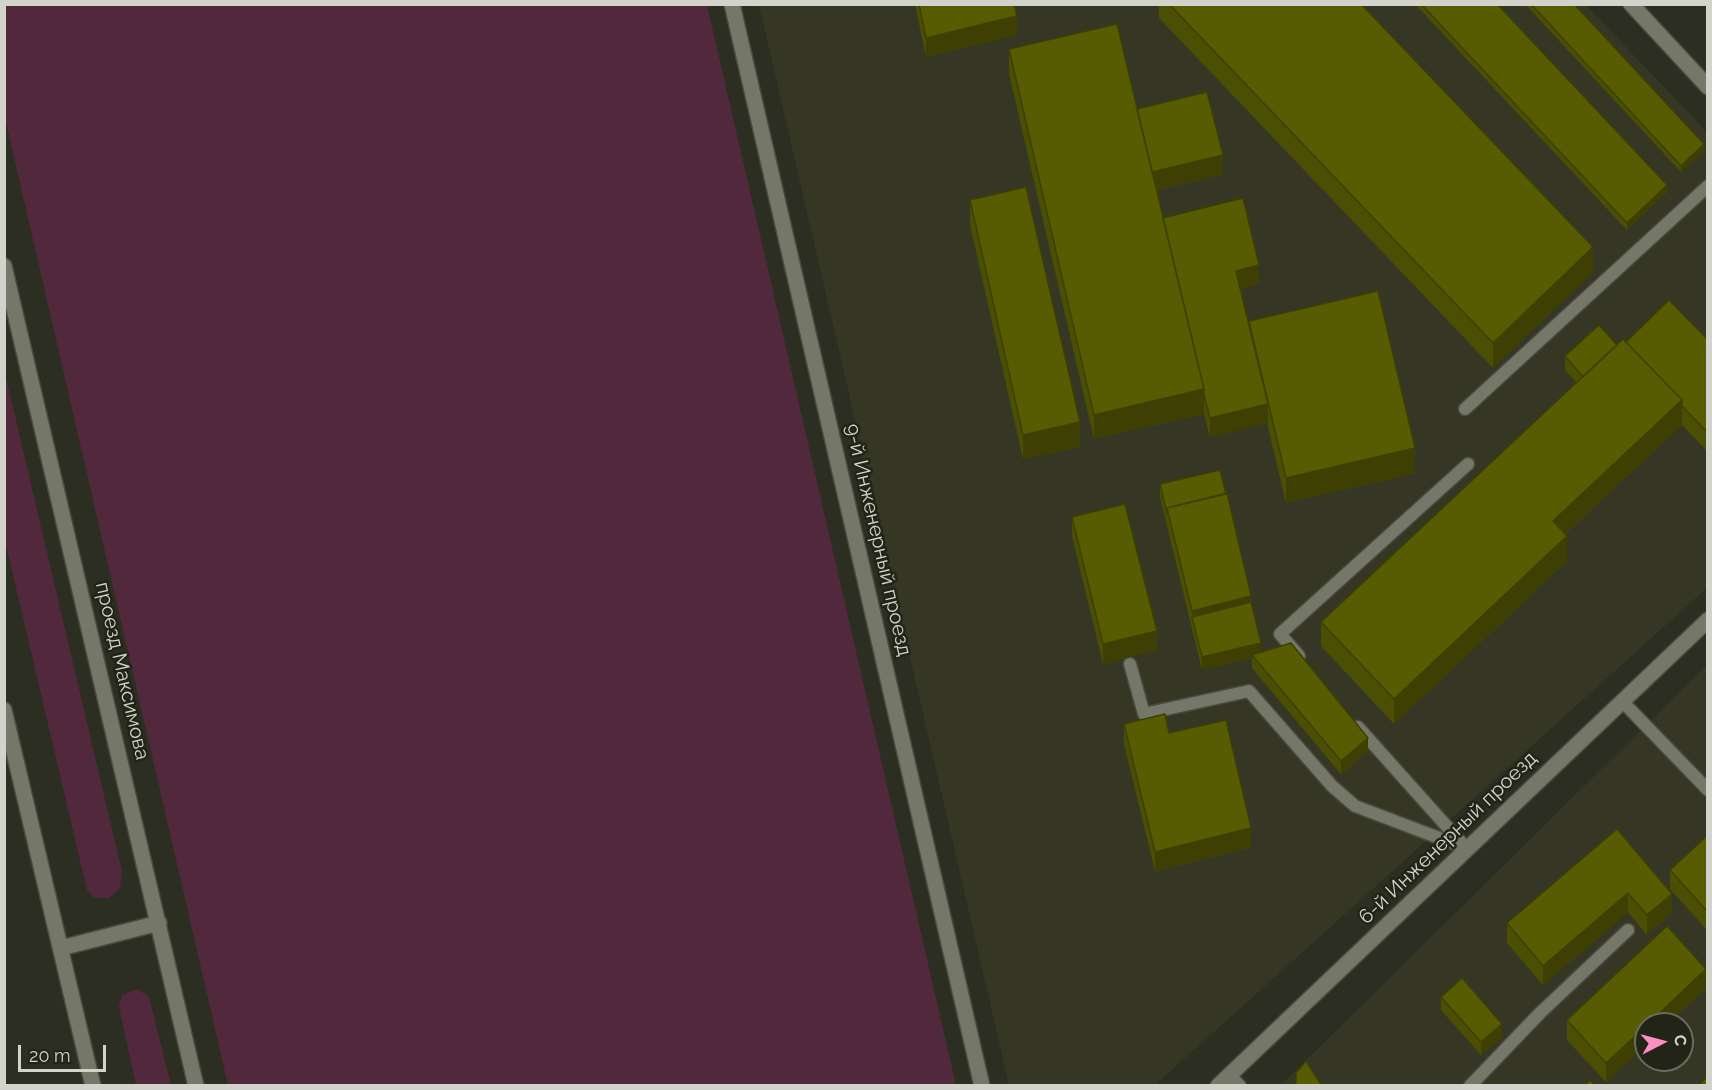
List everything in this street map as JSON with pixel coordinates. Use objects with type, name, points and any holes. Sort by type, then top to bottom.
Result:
[{"type":"street","name":"9-й Инженерный проезд","points":[[732,4],[982,1086]]},
{"type":"street","points":[[1631,4],[1707,87]]},
{"type":"street","name":"проезд Максимова","points":[[4,266],[196,1086]]},
{"type":"street","name":"6-й Инженерный проезд","points":[[1218,1086],[1235,1080],[1467,849],[1707,620]]},
{"type":"street","points":[[4,710],[93,1086]]},
{"type":"street","points":[[61,948],[159,923]]},
{"type":"lane","points":[[1466,409],[1707,186]]},
{"type":"lane","points":[[1309,668],[1280,634],[1468,464]]},
{"type":"lane","points":[[1130,664],[1144,714],[1249,691],[1332,786],[1355,806],[1467,849]]},
{"type":"lane","points":[[1622,701],[1707,790]]},
{"type":"lane","points":[[1351,720],[1467,849]]},
{"type":"lane","points":[[1470,1086],[1540,1013],[1628,930]]},
{"type":"shaded area","points":[[4,5],[707,5],[956,1085],[228,1085],[5,118]]},
{"type":"shaded area","points":[[759,5],[1586,5],[1707,132],[1707,588],[1155,1085],[1009,1085]]},
{"type":"shaded area","points":[[4,369],[122,872],[120,888],[109,898],[94,898],[87,890],[5,541]]},
{"type":"shaded area","points":[[1707,665],[1707,1085],[1281,1085]]},
{"type":"shaded area","points":[[137,989],[149,997],[171,1085],[136,1085],[119,1007],[122,995]]},
{"type":"building","points":[[919,4],[1014,4],[1017,16],[926,38]]},
{"type":"building","points":[[1169,4],[1361,4],[1593,247],[1493,343]]},
{"type":"building","points":[[1421,4],[1497,4],[1667,185],[1627,223]]},
{"type":"building","points":[[1531,4],[1574,4],[1704,144],[1681,166]]},
{"type":"building","points":[[1117,24],[1204,389],[1094,415],[1009,49]]},
{"type":"building","points":[[1207,92],[1223,155],[1152,172],[1137,109]]},
{"type":"building","points":[[1026,187],[1080,422],[1023,435],[970,200]]},
{"type":"building","points":[[1243,198],[1259,265],[1236,271],[1268,404],[1210,418],[1163,218]]},
{"type":"building","points":[[1378,291],[1415,448],[1286,478],[1249,321]]},
{"type":"building","points":[[1669,300],[1707,339],[1707,432],[1682,406],[1682,400],[1626,342]]},
{"type":"building","points":[[1599,325],[1617,345],[1583,377],[1565,356]]},
{"type":"building","points":[[1623,339],[1682,400],[1553,521],[1567,536],[1394,699],[1321,622]]},
{"type":"building","points":[[1220,470],[1226,494],[1167,508],[1167,514],[1160,484]]},
{"type":"building","points":[[1227,493],[1251,596],[1192,611],[1167,508]]},
{"type":"building","points":[[1125,504],[1157,631],[1103,644],[1072,517]]},
{"type":"building","points":[[1251,602],[1261,643],[1202,657],[1192,617]]},
{"type":"building","points":[[1291,643],[1368,738],[1341,761],[1252,655]]},
{"type":"building","points":[[1165,714],[1169,733],[1226,720],[1251,828],[1155,852],[1124,724]]},
{"type":"building","points":[[1617,829],[1672,894],[1647,915],[1628,893],[1543,966],[1507,923]]},
{"type":"building","points":[[1707,836],[1707,911],[1670,870]]},
{"type":"building","points":[[1667,926],[1706,969],[1661,1012],[1634,1012],[1634,1037],[1606,1063],[1567,1020]]},
{"type":"building","points":[[1462,978],[1502,1024],[1481,1042],[1441,997]]},
{"type":"building","points":[[1306,1061],[1322,1086],[1296,1086],[1296,1073]]},
{"type":"building","points":[[1707,1077],[1707,1086],[1698,1086]]},
{"type":"building","points":[[1590,1080],[1595,1086],[1585,1086]]}]
